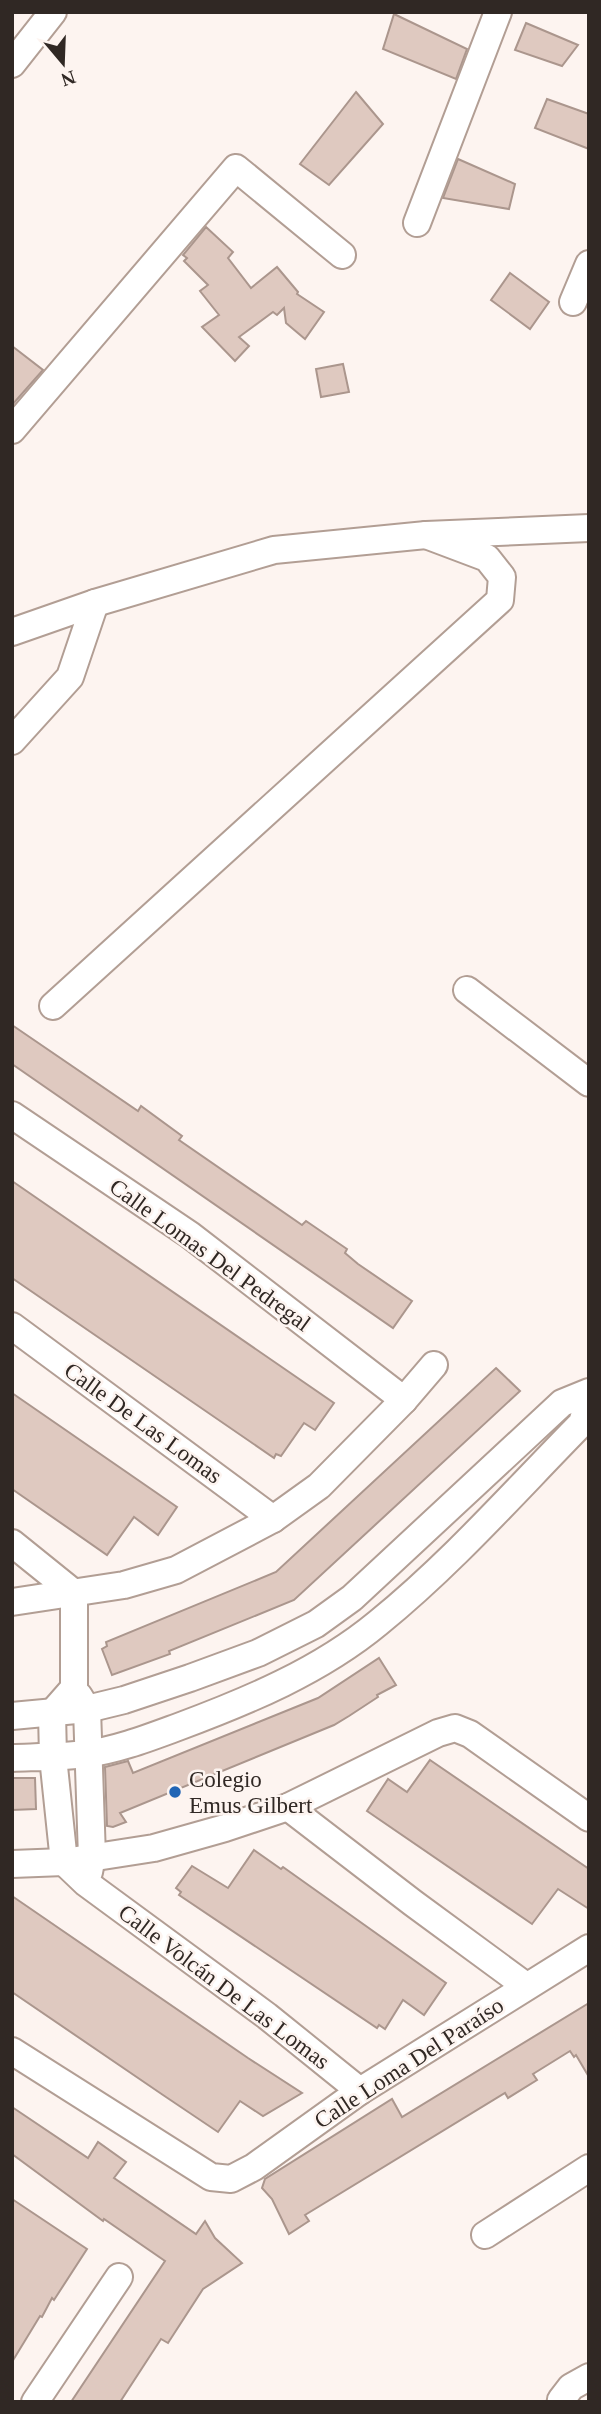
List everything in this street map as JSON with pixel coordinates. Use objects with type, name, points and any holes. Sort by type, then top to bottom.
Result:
[{"type":"street","points":[[12,64],[53,12]]},
{"type":"street","points":[[417,223],[498,12]]},
{"type":"street","points":[[12,430],[236,168],[342,255]]},
{"type":"street","points":[[573,302],[589,264]]},
{"type":"street","points":[[12,632],[95,603],[274,550],[426,534],[589,528]]},
{"type":"street","points":[[53,1006],[500,600],[502,577],[487,558],[426,534]]},
{"type":"street","points":[[12,741],[70,677],[95,603]]},
{"type":"street","points":[[467,990],[589,1083]]},
{"type":"street","name":"Calle Lomas Del Pedregal","points":[[12,1115],[190,1235],[404,1400]]},
{"type":"street","name":"Calle De Las Lomas","points":[[12,1326],[273,1520]]},
{"type":"street","points":[[12,1602],[124,1585],[176,1570],[273,1520],[319,1486],[404,1400],[434,1365]]},
{"type":"street","points":[[12,1716],[52,1713],[80,1698],[124,1700],[247,1657],[316,1624],[352,1598],[562,1403],[589,1392]]},
{"type":"street","points":[[12,1758],[89,1754],[142,1740],[217,1713],[297,1676],[340,1651],[377,1624],[422,1585],[587,1417],[562,1403]]},
{"type":"street","points":[[12,1543],[74,1593],[80,1698],[89,1754],[92,1857],[86,1884]]},
{"type":"street","points":[[52,1713],[53,1757],[64,1862]]},
{"type":"street","points":[[12,1864],[64,1862],[153,1848],[288,1807],[438,1733],[455,1728],[470,1734],[589,1818]]},
{"type":"street","points":[[288,1807],[526,1986]]},
{"type":"street","name":"Calle Volcán De Las Lomas","points":[[64,1862],[86,1884],[267,2016],[360,2091]]},
{"type":"street","name":"Calle Loma Del Paraíso","points":[[12,2051],[211,2177],[231,2179],[254,2167],[360,2091],[589,1948]]},
{"type":"street","points":[[485,2235],[589,2168]]},
{"type":"street","points":[[35,2402],[119,2277]]},
{"type":"street","points":[[562,2401],[571,2387],[589,2377]]},
{"type":"building","points":[[394,14],[467,49],[456,79],[383,49]]},
{"type":"building","points":[[526,23],[578,45],[562,66],[515,50]]},
{"type":"building","points":[[356,92],[383,124],[329,185],[300,164]]},
{"type":"building","points":[[547,99],[589,114],[589,149],[535,128]]},
{"type":"building","points":[[458,159],[515,184],[509,209],[443,198]]},
{"type":"building","points":[[206,227],[233,252],[228,258],[251,288],[277,267],[297,294],[324,312],[305,339],[286,323],[284,308],[277,315],[273,312],[239,337],[249,346],[235,361],[202,327],[219,315],[200,291],[208,285],[184,261],[187,258],[183,255]]},
{"type":"building","points":[[510,273],[549,302],[530,329],[491,300]]},
{"type":"building","points":[[12,346],[43,370],[12,405]]},
{"type":"building","points":[[343,364],[349,392],[321,397],[316,369]]},
{"type":"building","points":[[12,1025],[138,1111],[141,1106],[182,1136],[179,1140],[302,1225],[306,1221],[347,1249],[345,1253],[358,1264],[412,1301],[393,1328],[12,1064]]},
{"type":"building","points":[[12,1181],[334,1403],[315,1430],[304,1423],[281,1456],[276,1454],[274,1458],[12,1278]]},
{"type":"building","points":[[496,1368],[520,1391],[294,1600],[169,1651],[170,1654],[112,1675],[102,1649],[107,1646],[106,1642],[276,1572]]},
{"type":"building","points":[[12,1393],[177,1507],[158,1535],[134,1517],[107,1555],[12,1489]]},
{"type":"building","points":[[379,1658],[396,1685],[377,1695],[378,1697],[349,1716],[334,1725],[120,1813],[126,1822],[113,1827],[107,1826],[105,1767],[128,1761],[133,1773],[318,1698]]},
{"type":"building","points":[[430,1760],[589,1869],[589,1909],[558,1889],[532,1924],[367,1811],[388,1779],[407,1792]]},
{"type":"building","points":[[12,1778],[35,1778],[36,1809],[12,1810]]},
{"type":"building","points":[[254,1850],[281,1869],[283,1867],[446,1983],[424,2015],[403,2000],[385,2029],[379,2025],[377,2028],[179,1895],[181,1892],[176,1888],[192,1866],[228,1888]]},
{"type":"building","points":[[12,1896],[302,2093],[263,2116],[240,2101],[218,2132],[163,2095],[12,1992]]},
{"type":"building","points":[[589,2003],[589,2077],[576,2055],[574,2057],[570,2051],[533,2074],[537,2080],[508,2098],[505,2093],[305,2215],[309,2221],[289,2234],[272,2199],[262,2188],[265,2179],[392,2099],[402,2117]]},
{"type":"building","points":[[12,2107],[88,2158],[98,2142],[126,2162],[114,2178],[196,2234],[205,2221],[215,2238],[242,2263],[203,2289],[168,2343],[161,2339],[120,2402],[71,2402],[165,2261],[104,2219],[103,2221],[12,2154]]},
{"type":"building","points":[[12,2199],[87,2249],[54,2300],[52,2298],[42,2317],[40,2316],[12,2362]]},
{"type":"place","name":"Colegio Emus Gilbert","points":[[175,1792]]}]
